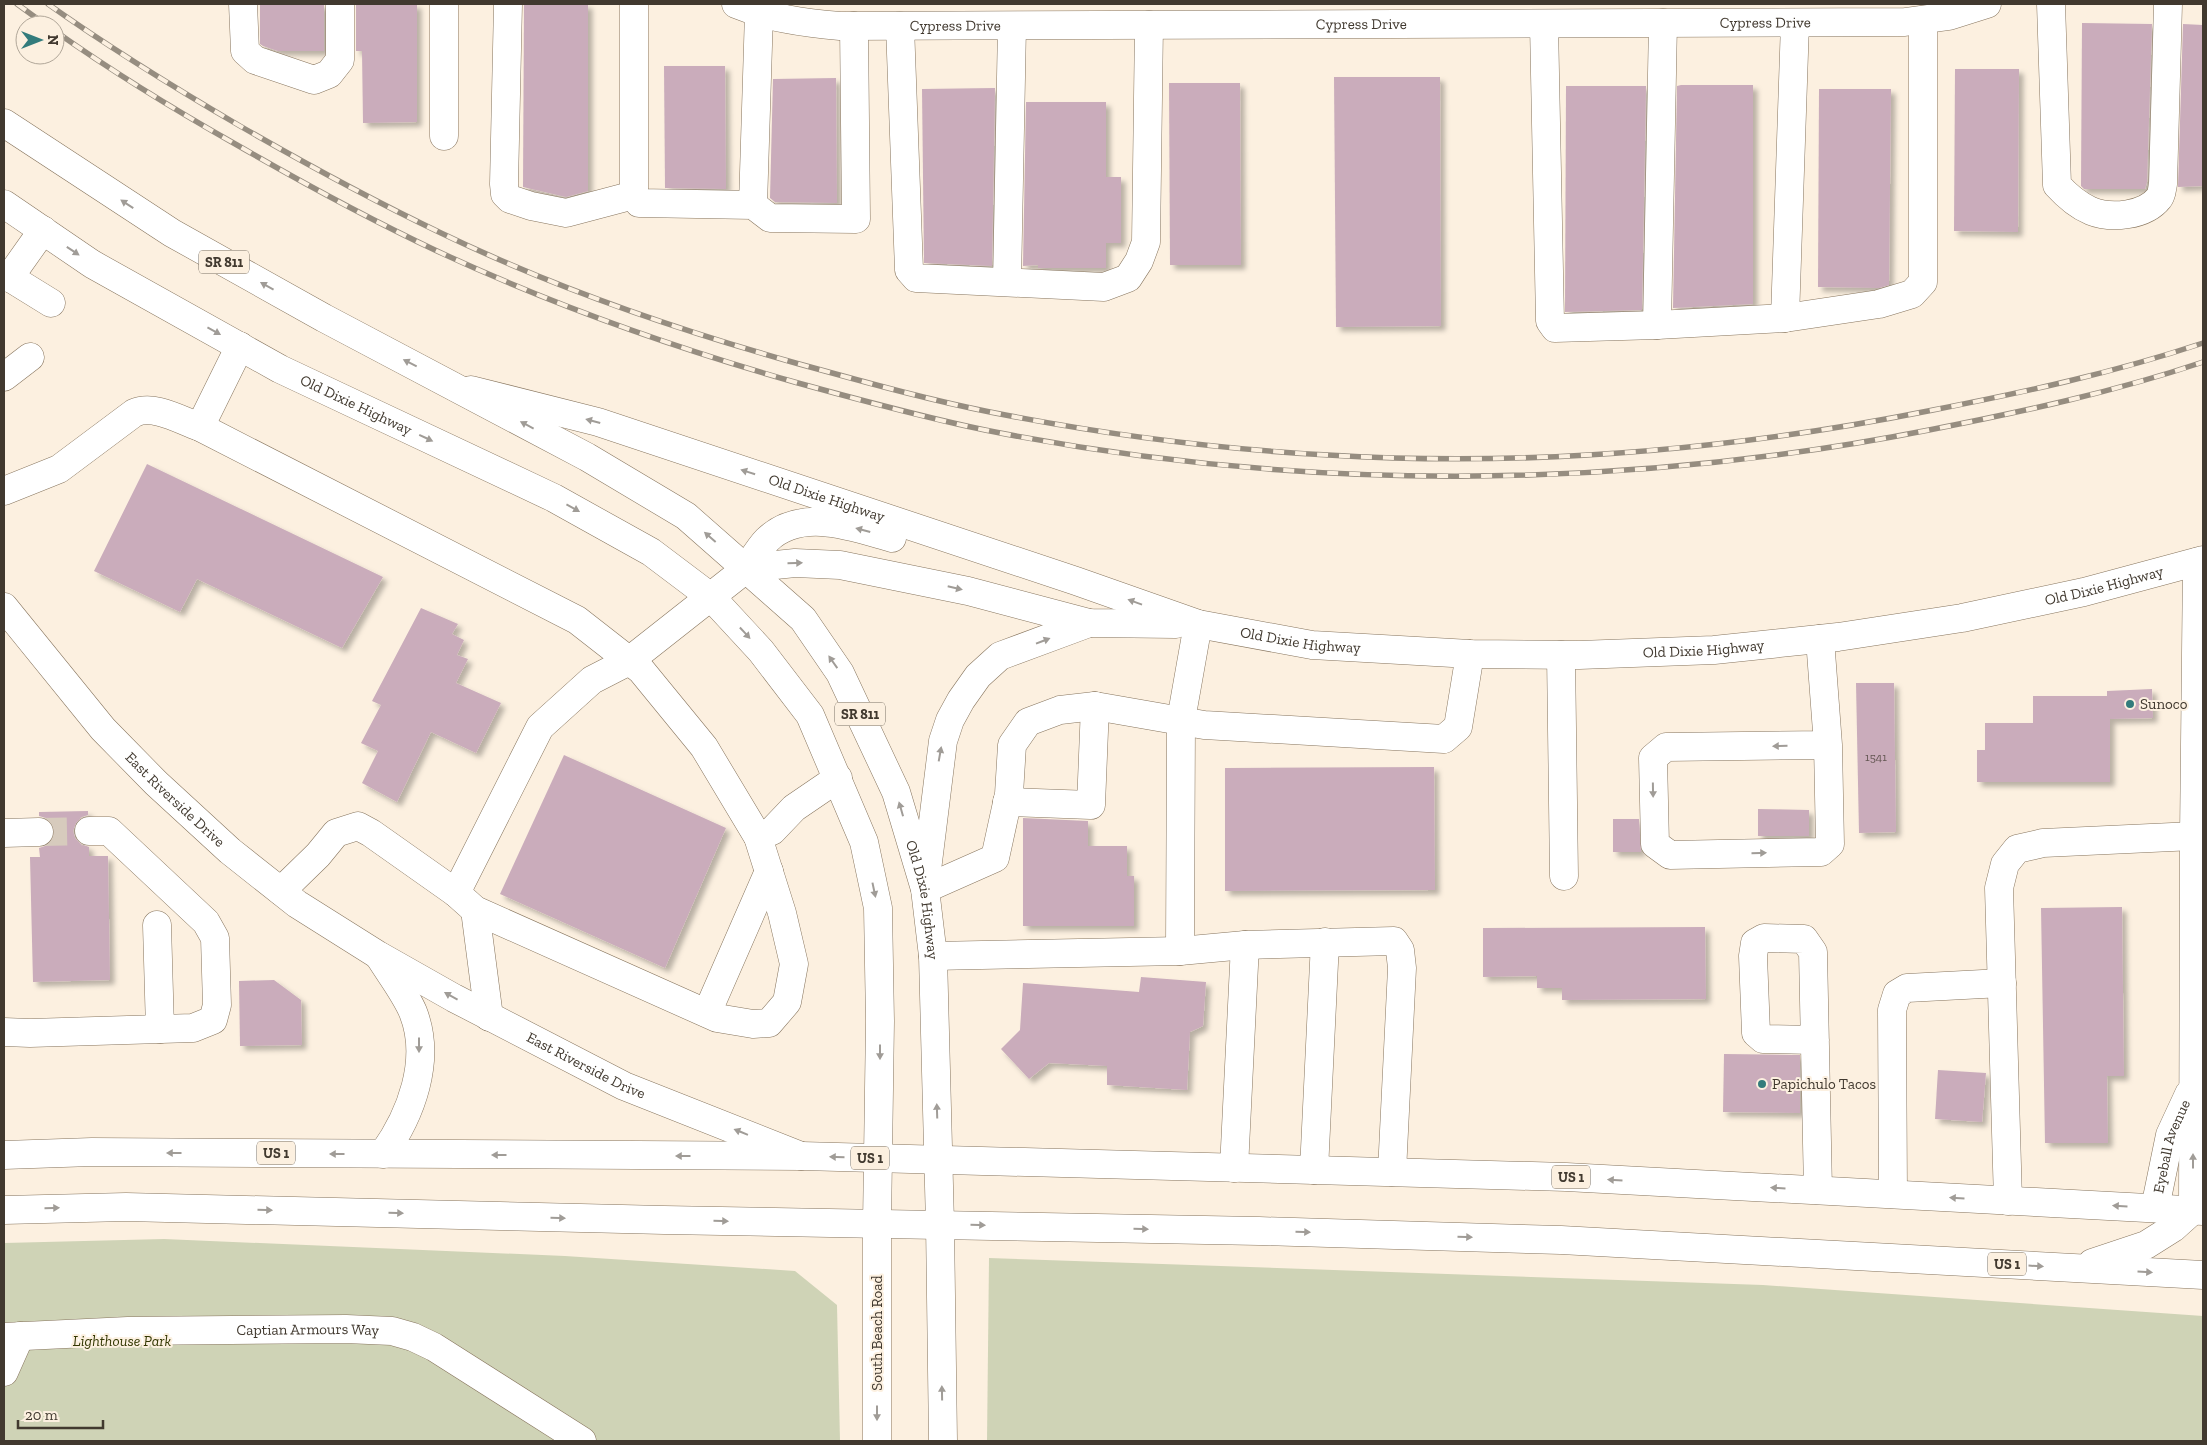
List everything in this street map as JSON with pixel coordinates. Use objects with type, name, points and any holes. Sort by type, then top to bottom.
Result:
[{"type":"main road","points":[[243,4],[245,51],[255,60],[314,80],[329,74],[340,60],[340,4]]},
{"type":"main road","points":[[444,4],[444,136]]},
{"type":"main road","points":[[508,4],[504,184],[506,194],[510,199],[530,206],[566,213],[634,195]]},
{"type":"main road","points":[[634,4],[634,195],[639,203],[753,205],[770,218],[856,219],[854,26]]},
{"type":"main road","name":"Cypress Drive","points":[[747,9],[799,23],[854,26],[1148,25],[1415,14],[1663,23],[1751,13],[1795,23],[1905,22],[1949,16],[1987,4]]},
{"type":"main road","points":[[2051,4],[2057,185],[2070,199],[2090,210],[2106,215],[2144,211],[2160,198],[2163,184],[2168,4]]},
{"type":"main road","points":[[747,9],[753,205]]},
{"type":"main road","points":[[1529,17],[1550,321],[1555,328],[1785,318],[1879,304],[1912,294],[1923,282],[1923,20]]},
{"type":"main road","points":[[1657,325],[1663,23]]},
{"type":"main road","points":[[1785,318],[1795,23]]},
{"type":"main road","points":[[900,26],[909,270],[916,278],[1104,287],[1128,278],[1139,261],[1146,242],[1148,25]]},
{"type":"main road","points":[[1007,282],[1012,26]]},
{"type":"main road","name":"Old Dixie Highway","points":[[4,123],[172,233],[324,318],[454,385],[587,457],[686,516],[803,619],[840,673],[896,792],[925,889],[933,956],[940,1224]]},
{"type":"main road","name":"Old Dixie Highway","points":[[4,204],[92,264],[280,369],[554,498],[650,552],[712,598],[761,651],[810,715],[864,842],[878,908],[877,1224]]},
{"type":"main road","points":[[43,230],[7,276],[52,303]]},
{"type":"main road","points":[[200,427],[240,346]]},
{"type":"main road","points":[[4,377],[30,357]]},
{"type":"main road","name":"Old Dixie Highway","points":[[454,385],[598,422],[1198,624],[1312,645],[1470,654],[1561,655],[1714,650],[1820,639],[1962,618],[2084,592],[2200,561]]},
{"type":"main road","points":[[4,491],[58,469],[134,414],[141,410],[152,410],[200,427],[577,620],[641,670],[704,747],[758,837],[782,913],[794,964],[787,1002],[769,1023],[753,1024],[717,1018],[466,901],[371,833],[358,826],[336,833],[318,855],[281,892]]},
{"type":"main road","points":[[489,1017],[466,901],[540,727],[592,680],[629,661],[712,598],[747,568],[767,540],[785,529],[815,521],[835,523],[980,560],[1030,566]]},
{"type":"main road","name":"Eyeball Avenue","points":[[2198,1210],[2193,1086],[2194,836],[2197,626],[2200,561]]},
{"type":"main road","name":"Old Dixie Highway","points":[[747,568],[795,562],[840,565],[968,591],[1089,623],[1198,624]]},
{"type":"main road","name":"East Riverside Drive","points":[[7,617],[103,729],[156,783],[230,851],[297,904],[378,955],[489,1017],[624,1086],[802,1156]]},
{"type":"main road","points":[[925,889],[942,741],[950,720],[961,700],[978,676],[1000,656],[1089,623]]},
{"type":"main road","points":[[1180,951],[1181,720],[1198,624]]},
{"type":"main road","points":[[1820,639],[1828,745],[1830,844],[1821,852],[1670,855],[1654,844],[1653,758],[1666,747],[1828,745]]},
{"type":"main road","points":[[925,889],[995,858],[1007,802],[1012,744],[1028,722],[1060,710],[1095,706],[1204,725],[1444,740],[1458,727],[1470,654]]},
{"type":"main road","points":[[1561,655],[1564,876]]},
{"type":"main road","points":[[1007,802],[1091,805],[1095,706]]},
{"type":"main road","points":[[758,837],[772,831],[794,808],[838,778]]},
{"type":"main road","points":[[4,1032],[30,1033],[193,1028],[213,1020],[217,1005],[215,938],[206,922],[109,831],[89,831]]},
{"type":"main road","points":[[4,832],[39,832]]},
{"type":"main road","points":[[2008,1200],[1999,888],[2005,864],[2017,849],[2043,843],[2194,836]]},
{"type":"main road","points":[[707,1013],[769,871]]},
{"type":"main road","points":[[157,925],[160,1029]]},
{"type":"main road","points":[[1314,1170],[1325,942]]},
{"type":"main road","points":[[933,956],[1180,951],[1245,945],[1394,942],[1400,950],[1402,968],[1392,1172]]},
{"type":"main road","points":[[1234,1168],[1245,945]]},
{"type":"main road","name":"East Riverside Drive","points":[[378,955],[412,1012],[420,1039],[419,1071],[412,1099],[405,1120],[383,1154]]},
{"type":"main road","points":[[1893,1194],[1892,1010],[1897,994],[1907,988],[2002,983]]},
{"type":"main road","points":[[1815,1040],[1818,1190]]},
{"type":"main road","name":"Eyeball Avenue","points":[[2155,1208],[2170,1135],[2193,1086]]},
{"type":"main road","name":"US 1","points":[[4,1155],[92,1152],[802,1156],[1566,1177],[2198,1210]]},
{"type":"main road","name":"US 1","points":[[4,1210],[126,1207],[940,1224],[1561,1240],[2192,1274]]},
{"type":"main road","points":[[2079,1268],[2146,1245],[2198,1210]]},
{"type":"main road","name":"South Beach Road","points":[[876,1441],[877,1224]]},
{"type":"main road","points":[[940,1224],[943,1441]]},
{"type":"main road","points":[[2192,1274],[2203,1254]]},
{"type":"main road","name":"Captian Armours Way","points":[[12,1336],[158,1331],[346,1329],[392,1331],[413,1337],[434,1347],[582,1441]]},
{"type":"main road","points":[[4,1372],[12,1336]]},
{"type":"green space","name":"Lighthouse Park","points":[[164,1239],[565,1256],[795,1271],[837,1305],[840,1441],[4,1441],[4,1243]]},
{"type":"green space","points":[[989,1258],[1763,1285],[2203,1316],[2203,1441],[987,1441]]},
{"type":"building","points":[[260,4],[324,4],[324,51],[278,51],[260,44]]},
{"type":"building","points":[[356,4],[417,4],[417,122],[363,123],[362,51],[356,51]]},
{"type":"building","points":[[524,4],[588,4],[588,191],[566,197],[523,187]]},
{"type":"building","points":[[2082,23],[2152,24],[2147,182],[2145,189],[2084,189],[2081,186]]},
{"type":"building","points":[[2183,24],[2203,25],[2203,186],[2178,187]]},
{"type":"building","points":[[664,66],[725,66],[726,189],[665,188]]},
{"type":"building","points":[[1955,69],[2019,69],[2018,232],[1954,231]]},
{"type":"building","points":[[1334,77],[1440,77],[1441,326],[1336,327]]},
{"type":"building","points":[[836,78],[837,203],[775,202],[770,198],[773,79]]},
{"type":"building","points":[[1169,83],[1240,83],[1241,265],[1170,265]]},
{"type":"building","points":[[1753,85],[1753,304],[1673,308],[1677,86]]},
{"type":"building","points":[[1566,86],[1646,86],[1642,310],[1565,312]]},
{"type":"building","points":[[995,88],[992,266],[924,263],[922,89]]},
{"type":"building","points":[[1819,89],[1891,89],[1889,285],[1879,288],[1818,287]]},
{"type":"building","points":[[1026,102],[1106,102],[1106,177],[1121,177],[1121,243],[1106,243],[1106,268],[1038,268],[1038,265],[1023,266]]},
{"type":"building","points":[[147,464],[383,577],[342,648],[197,579],[180,612],[94,571]]},
{"type":"building","points":[[421,608],[458,624],[452,634],[464,640],[457,655],[468,659],[456,683],[501,703],[476,753],[431,732],[397,802],[362,783],[378,751],[361,743],[381,705],[372,701]]},
{"type":"building","points":[[1856,683],[1894,683],[1896,832],[1859,833]]},
{"type":"building","points":[[2152,689],[2153,718],[2110,719],[2110,782],[1977,782],[1977,750],[1985,750],[1985,723],[2033,723],[2033,696],[2107,696],[2107,691]]},
{"type":"building","points":[[564,755],[726,828],[665,968],[500,894]]},
{"type":"building","points":[[1434,767],[1435,890],[1225,891],[1225,768]]},
{"type":"building","points":[[1758,809],[1809,810],[1809,836],[1758,836]]},
{"type":"building","points":[[88,811],[88,815],[82,817],[76,823],[73,831],[75,838],[81,844],[89,847],[89,856],[108,856],[110,980],[33,982],[30,857],[40,857],[39,848],[48,845],[55,832],[52,823],[46,818],[39,816],[39,812]]},
{"type":"building","points":[[1023,818],[1088,821],[1088,846],[1127,846],[1127,876],[1134,876],[1134,926],[1023,926]]},
{"type":"building","points":[[1613,819],[1639,819],[1641,852],[1613,852]]},
{"type":"building","points":[[2122,907],[2124,1076],[2107,1076],[2108,1143],[2045,1143],[2041,908]]},
{"type":"building","points":[[1705,927],[1706,999],[1562,1000],[1562,988],[1537,988],[1537,976],[1483,977],[1483,928]]},
{"type":"building","points":[[1141,977],[1206,982],[1203,1026],[1190,1032],[1187,1090],[1107,1085],[1107,1066],[1049,1063],[1029,1079],[1001,1049],[1020,1030],[1023,983],[1139,992]]},
{"type":"building","points":[[274,980],[301,1000],[302,1045],[240,1046],[239,981]]},
{"type":"building","name":"Papichulo Tacos","points":[[1724,1054],[1800,1055],[1800,1113],[1723,1112]]},
{"type":"building","points":[[1938,1070],[1986,1073],[1982,1122],[1935,1119]]},
{"type":"tunnel","points":[[39,832],[89,831]]},
{"type":"railway","points":[[17,4],[32,15]]},
{"type":"railway","points":[[48,4],[167,82],[290,154],[364,195],[483,253],[526,271],[614,305],[702,335],[792,362],[941,401],[1074,427],[1201,445],[1328,455],[1479,459],[1630,452],[1780,436],[1928,411],[2067,382],[2203,343]]},
{"type":"railway","points":[[65,38],[167,104],[311,187],[437,251],[570,307],[706,355],[798,383],[891,408],[985,430],[1102,450],[1220,465],[1338,473],[1457,476],[1575,473],[1694,464],[1812,450],[1964,423],[2101,392],[2203,362]]},
{"type":"place","name":"Sunoco","points":[[2130,704]]},
{"type":"place","name":"Papichulo Tacos","points":[[1762,1084]]}]
